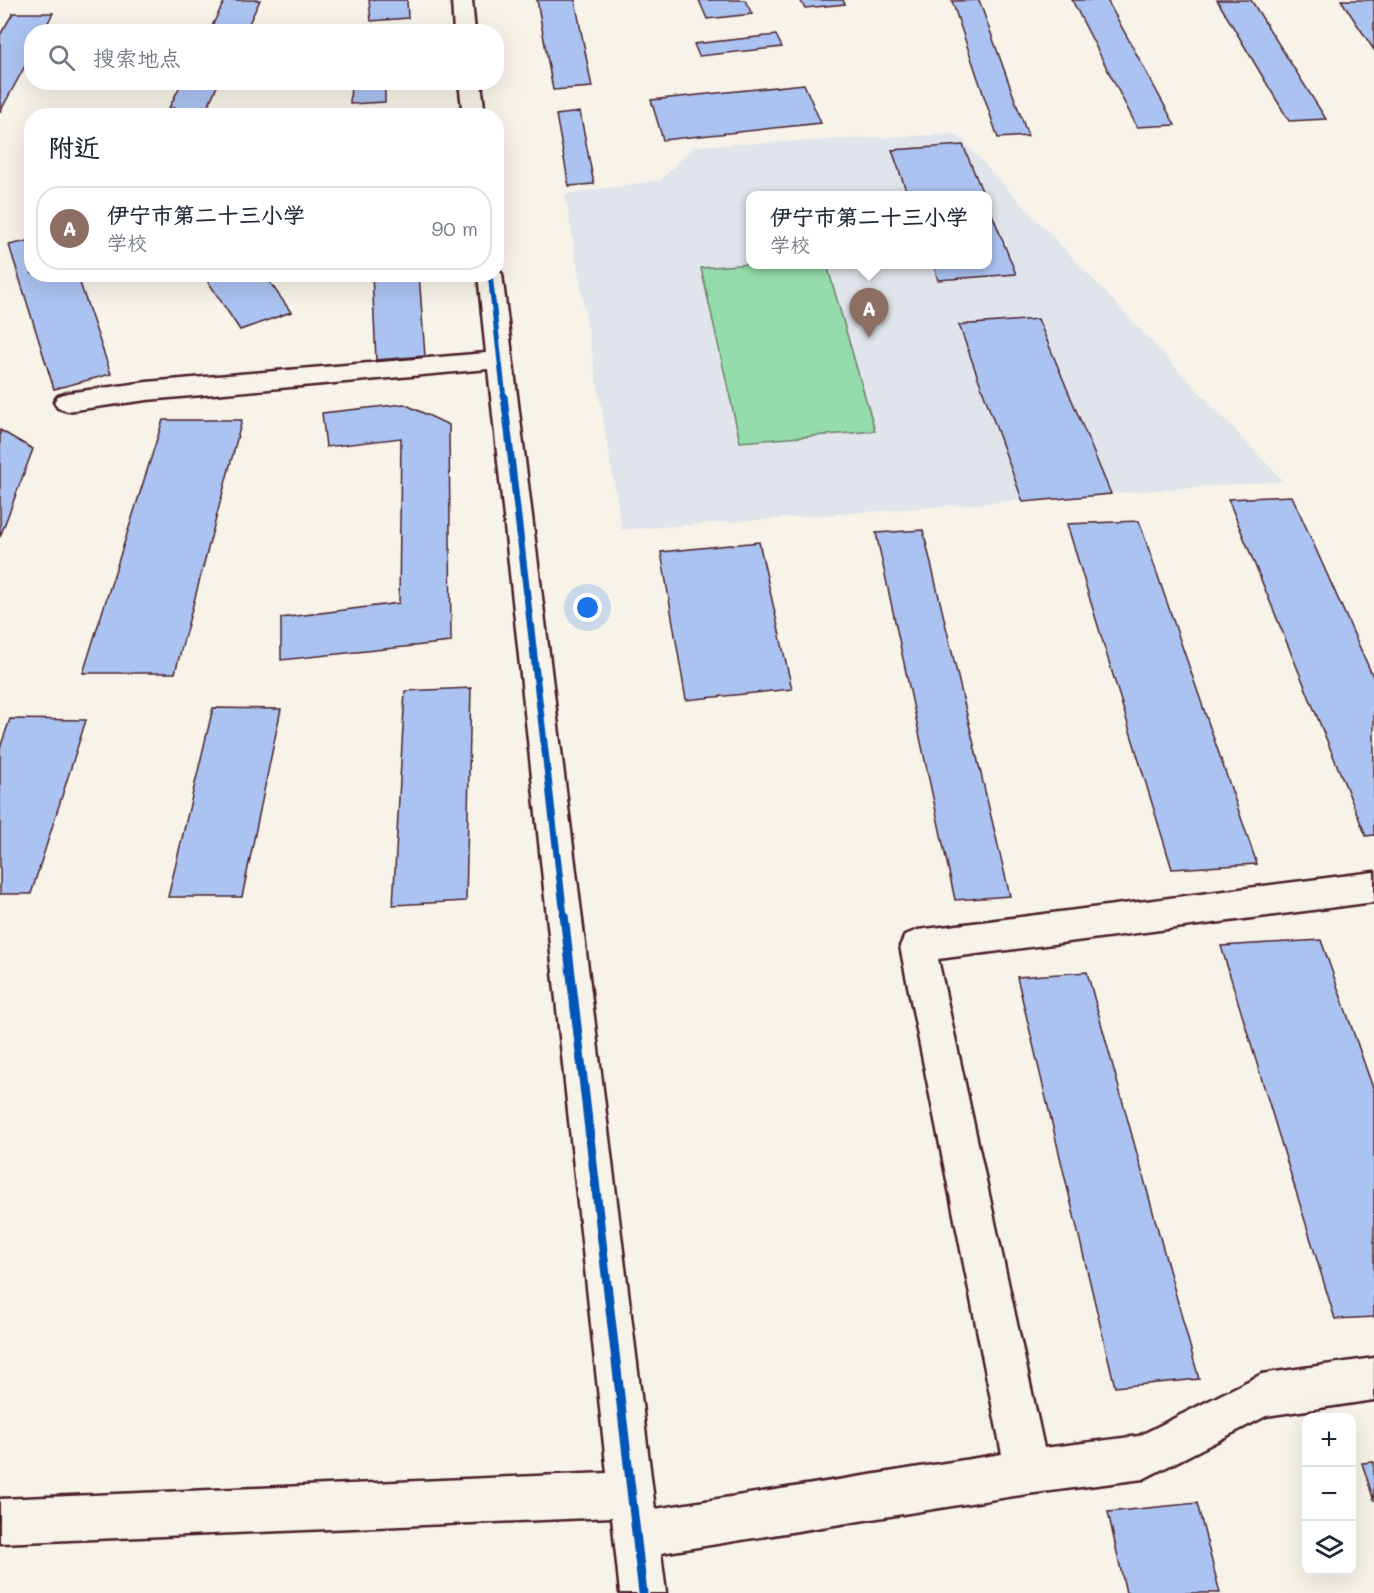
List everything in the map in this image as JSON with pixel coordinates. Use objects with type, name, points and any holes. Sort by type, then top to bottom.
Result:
[{"type":"street","points":[[462,0],[464,24]]},
{"type":"street","points":[[471,90],[473,108]]},
{"type":"street","points":[[491,282],[644,1593]]},
{"type":"street","points":[[67,402],[147,392],[499,360]]},
{"type":"street","points":[[1027,1472],[918,946],[1374,887]]},
{"type":"street","points":[[0,1521],[635,1514],[1027,1472],[1143,1456],[1262,1395],[1374,1379]]},
{"type":"shaded area","points":[[956,134],[1283,481],[622,530],[565,194],[661,180],[693,146]]},
{"type":"green space","points":[[746,264],[746,269],[828,269],[875,431],[740,442],[701,268]]},
{"type":"building","points":[[225,0],[260,0],[249,24],[213,24]]},
{"type":"building","points":[[369,0],[407,0],[408,18],[371,21]]},
{"type":"building","points":[[537,0],[575,0],[592,87],[553,90]]},
{"type":"building","points":[[699,0],[745,0],[752,14],[707,19]]},
{"type":"building","points":[[800,0],[843,0],[845,4],[805,8]]},
{"type":"building","points":[[979,0],[1028,136],[998,138],[952,1]]},
{"type":"building","points":[[1072,0],[1107,0],[1175,125],[1137,127]]},
{"type":"building","points":[[1217,0],[1251,0],[1326,119],[1289,121]]},
{"type":"building","points":[[1341,0],[1374,0],[1374,50]]},
{"type":"building","points":[[13,13],[53,13],[47,24],[24,24],[24,68],[0,112],[0,35]]},
{"type":"building","points":[[776,35],[782,47],[699,56],[694,44]]},
{"type":"building","points":[[804,84],[821,123],[663,140],[651,100]]},
{"type":"building","points":[[178,90],[215,90],[207,108],[169,108]]},
{"type":"building","points":[[351,90],[385,90],[385,102],[350,104]]},
{"type":"building","points":[[580,112],[594,184],[569,186],[556,115]]},
{"type":"building","points":[[963,145],[982,191],[906,191],[892,150]]},
{"type":"building","points":[[992,214],[1016,274],[938,280],[935,269],[992,269]]},
{"type":"building","points":[[24,242],[24,282],[80,282],[111,374],[54,389],[9,245]]},
{"type":"building","points":[[208,282],[270,282],[291,312],[240,330]]},
{"type":"building","points":[[372,282],[420,282],[425,356],[376,360]]},
{"type":"building","points":[[1038,319],[1111,494],[1023,502],[959,325]]},
{"type":"building","points":[[404,404],[449,425],[451,642],[281,660],[281,618],[399,603],[401,438],[326,447],[322,413]]},
{"type":"building","points":[[163,420],[242,420],[175,673],[83,673]]},
{"type":"building","points":[[0,430],[33,449],[0,537]]},
{"type":"building","points":[[1292,496],[1374,679],[1374,835],[1366,836],[1228,499]]},
{"type":"building","points":[[1139,521],[1257,864],[1172,869],[1067,524]]},
{"type":"building","points":[[923,530],[1010,896],[955,900],[876,533]]},
{"type":"building","points":[[759,542],[792,689],[686,700],[661,552]]},
{"type":"building","points":[[471,688],[466,901],[393,905],[405,691]]},
{"type":"building","points":[[213,708],[281,709],[242,897],[168,897]]},
{"type":"building","points":[[10,719],[86,720],[31,894],[0,894],[0,748]]},
{"type":"building","points":[[1321,940],[1374,1091],[1374,1317],[1335,1319],[1221,946]]},
{"type":"building","points":[[1087,972],[1199,1379],[1115,1387],[1017,977]]},
{"type":"building","points":[[1374,1462],[1374,1501],[1362,1463]]},
{"type":"building","points":[[1197,1503],[1220,1593],[1126,1593],[1108,1512]]},
{"type":"cycle path","points":[[491,282],[643,1593]]},
{"type":"place","name":"伊宁市第二十三小学","points":[[869,338]]}]
